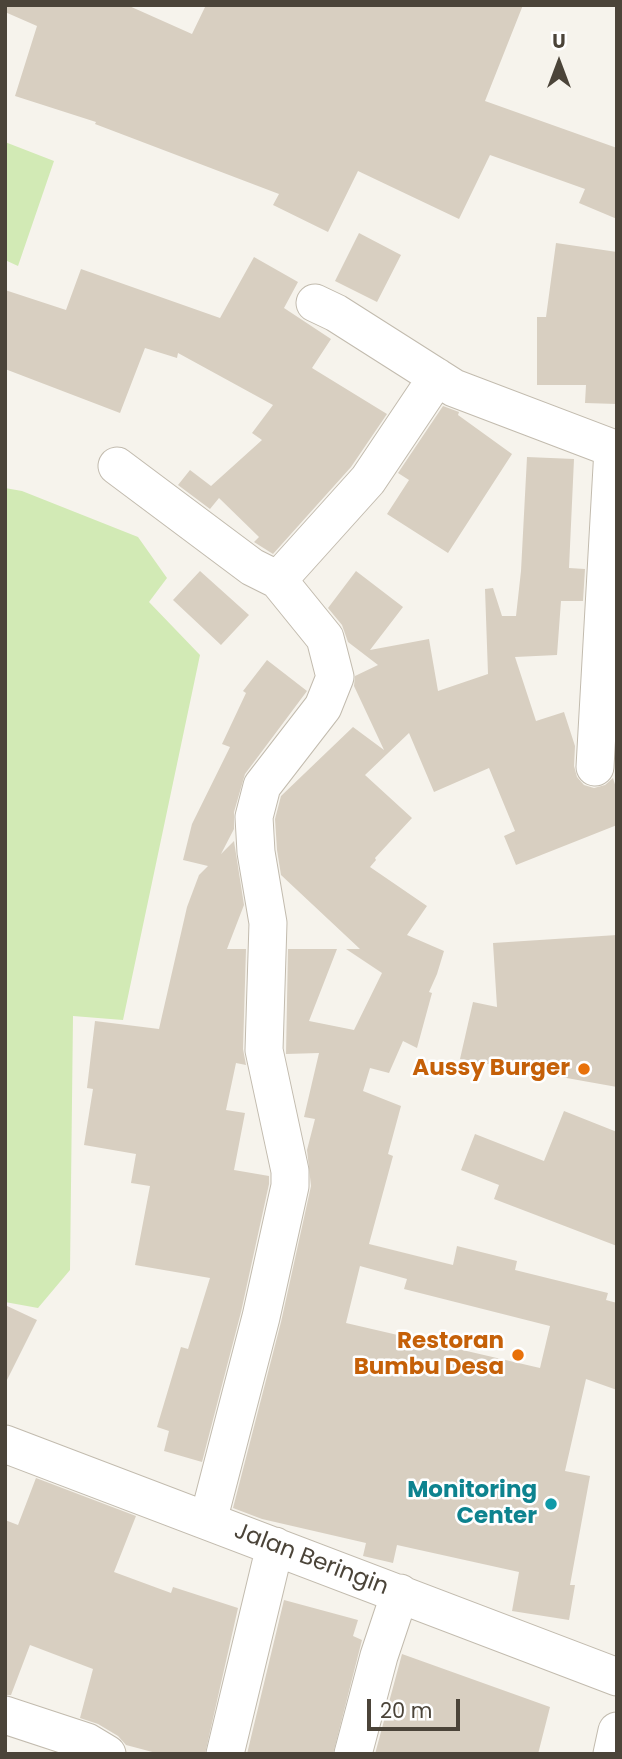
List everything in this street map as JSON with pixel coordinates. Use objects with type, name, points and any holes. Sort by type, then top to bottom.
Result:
[{"type":"street","points":[[315,303],[454,388],[615,450],[595,767]]},
{"type":"street","points":[[278,580],[368,480],[437,377]]},
{"type":"street","points":[[117,466],[252,567],[278,580],[325,638],[335,677],[323,706],[262,786],[254,817],[256,852],[268,923],[264,1050],[290,1171],[290,1186],[264,1306],[208,1521]]},
{"type":"street","name":"Jalan Beringin","points":[[5,1444],[617,1677]]},
{"type":"street","points":[[226,1754],[275,1546]]},
{"type":"street","points":[[353,1754],[379,1656],[400,1593]]},
{"type":"street","points":[[5,1716],[87,1742],[107,1754]]},
{"type":"street","points":[[612,1754],[617,1731]]},
{"type":"green space","points":[[5,142],[54,161],[18,266],[5,260]]},
{"type":"green space","points":[[5,488],[22,491],[138,537],[167,578],[149,602],[200,655],[123,1020],[73,1016],[70,1270],[38,1308],[5,1302]]},
{"type":"building","points":[[5,5],[127,5],[192,34],[206,5],[523,5],[485,101],[617,148],[617,219],[579,203],[585,189],[490,155],[459,219],[358,171],[328,232],[273,205],[279,194],[95,124],[96,122],[15,96],[37,26],[5,12]]},
{"type":"building","points":[[359,233],[401,255],[377,302],[335,281]]},
{"type":"building","points":[[556,243],[617,252],[617,404],[585,403],[586,385],[537,385],[537,317],[546,317]]},
{"type":"building","points":[[254,257],[298,282],[284,308],[331,339],[312,368],[387,414],[351,467],[273,554],[254,542],[259,537],[219,498],[210,509],[178,485],[190,470],[211,486],[262,440],[252,433],[273,405],[178,353],[177,358],[145,348],[120,413],[5,369],[5,290],[66,310],[81,269],[220,318]]},
{"type":"building","points":[[443,406],[459,412],[458,415],[512,454],[448,553],[387,514],[409,480],[398,473]]},
{"type":"building","points":[[527,457],[574,459],[569,568],[585,569],[583,601],[561,601],[557,655],[515,657],[536,721],[564,712],[575,746],[574,766],[577,777],[584,785],[594,788],[605,785],[613,778],[617,791],[617,825],[516,865],[504,836],[515,831],[489,768],[434,792],[409,733],[365,775],[412,818],[370,867],[427,906],[407,935],[444,951],[429,992],[432,993],[417,1048],[403,1041],[389,1073],[370,1068],[363,1091],[401,1106],[388,1154],[393,1156],[369,1244],[453,1265],[457,1246],[517,1261],[515,1270],[608,1293],[606,1300],[617,1303],[617,1390],[586,1379],[565,1471],[590,1476],[570,1585],[575,1585],[569,1620],[512,1611],[519,1572],[397,1545],[393,1563],[363,1556],[366,1543],[262,1519],[233,1508],[281,1322],[311,1186],[307,1150],[315,1119],[304,1117],[319,1053],[286,1054],[288,949],[337,949],[309,1021],[354,1030],[382,973],[346,949],[360,949],[281,875],[277,850],[275,819],[281,796],[353,727],[384,750],[354,686],[355,676],[378,665],[348,642],[342,625],[328,608],[356,571],[403,607],[370,650],[429,639],[438,691],[488,674],[485,589],[493,588],[502,616],[516,616]],"holes":[[[360,1266],[407,1279],[404,1289],[550,1326],[540,1368],[346,1323]]]},
{"type":"building","points":[[200,571],[249,615],[221,645],[173,600]]},
{"type":"building","points":[[267,660],[307,691],[245,774],[234,812],[234,829],[221,854],[234,841],[244,905],[227,949],[246,949],[243,1049],[246,1065],[236,1063],[226,1110],[245,1113],[234,1170],[269,1176],[269,1184],[241,1312],[202,1462],[164,1451],[169,1431],[157,1427],[181,1347],[188,1349],[210,1278],[135,1265],[150,1186],[131,1183],[136,1154],[84,1145],[93,1089],[87,1088],[95,1021],[159,1029],[187,907],[199,875],[208,866],[183,860],[192,824],[230,747],[222,744],[246,693],[243,691]]},
{"type":"building","points":[[617,935],[617,1087],[460,1059],[473,1002],[497,1007],[493,943]]},
{"type":"building","points":[[564,1111],[617,1132],[617,1246],[494,1199],[499,1185],[461,1170],[475,1134],[544,1161]]},
{"type":"building","points":[[5,1305],[37,1320],[5,1384]]},
{"type":"building","points":[[36,1478],[136,1516],[114,1572],[171,1593],[173,1587],[238,1608],[205,1754],[160,1754],[126,1745],[118,1736],[98,1724],[80,1718],[93,1669],[30,1645],[11,1695],[5,1695],[5,1520],[18,1525]]},
{"type":"building","points":[[284,1600],[358,1620],[353,1636],[362,1640],[333,1754],[247,1754]]},
{"type":"building","points":[[402,1654],[550,1707],[538,1754],[375,1754]]},
{"type":"place","name":"Aussy Burger","points":[[584,1069]]},
{"type":"place","name":"Restoran Bumbu Desa","points":[[518,1355]]},
{"type":"place","name":"Monitoring Center","points":[[551,1504]]}]
